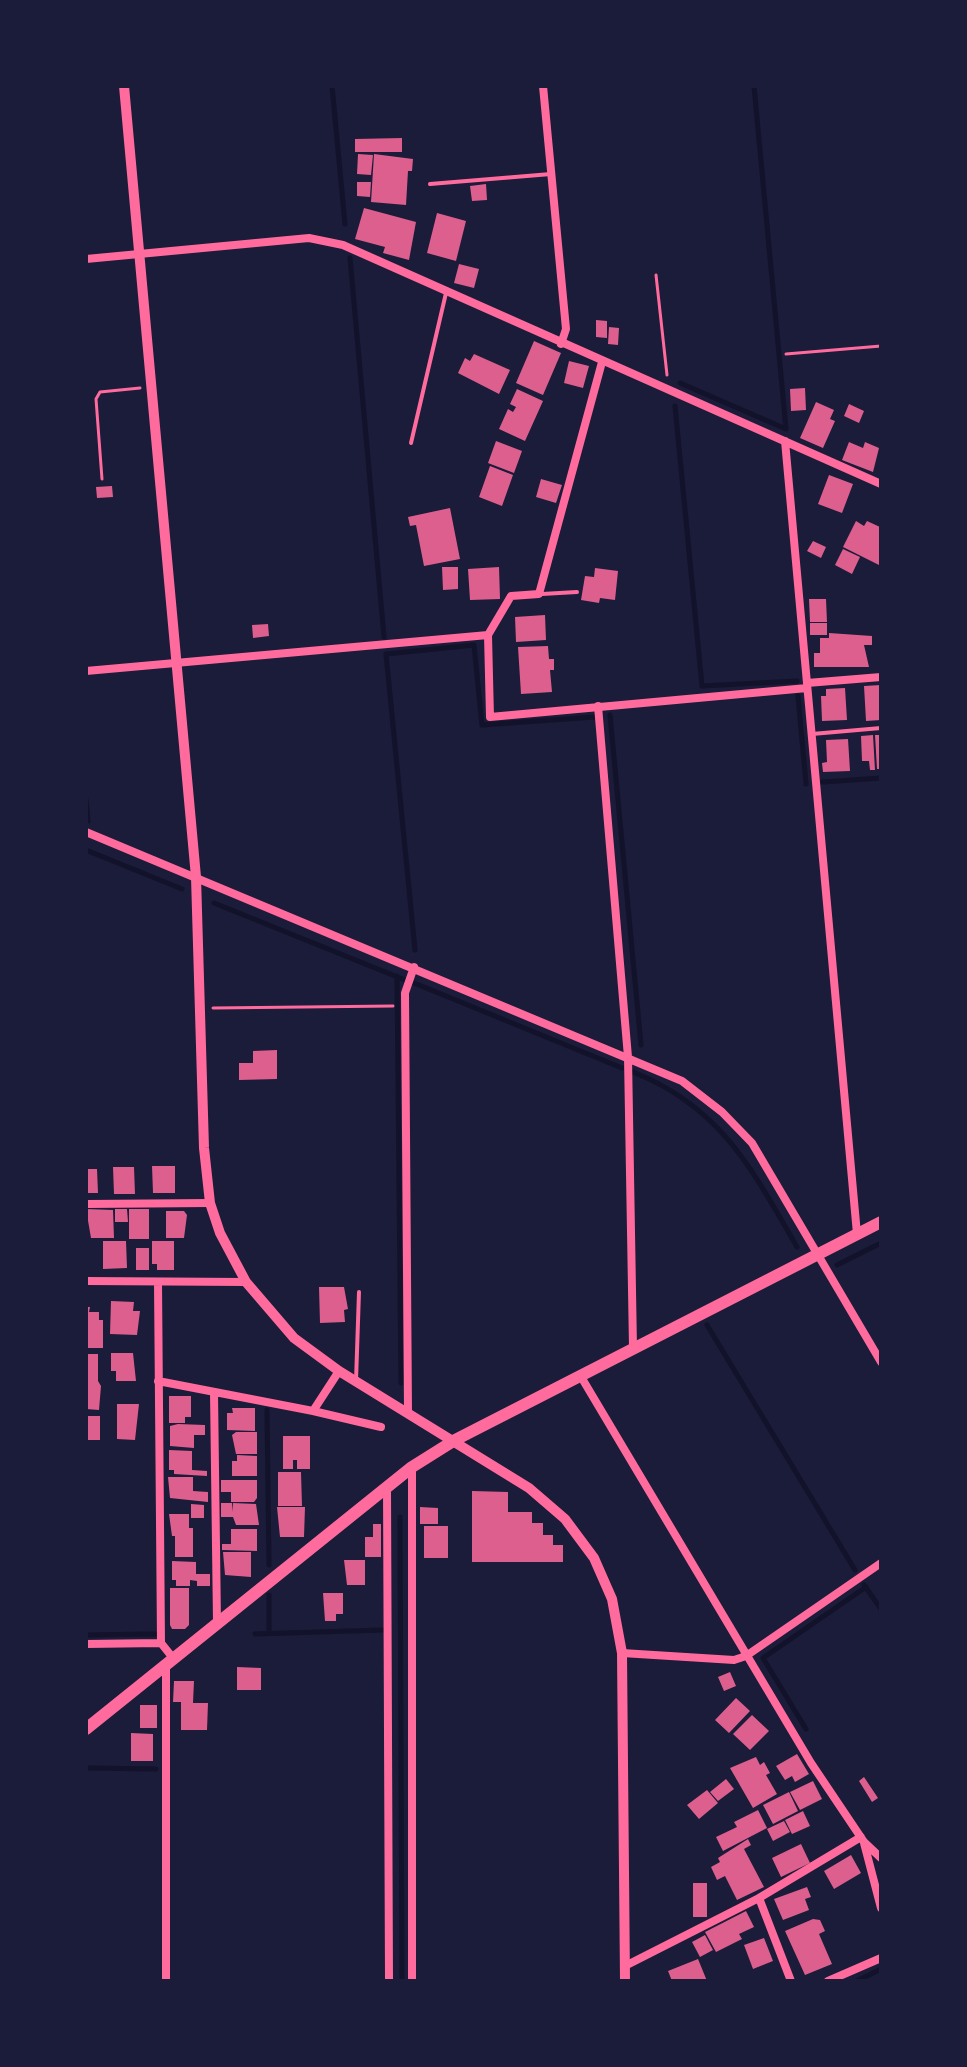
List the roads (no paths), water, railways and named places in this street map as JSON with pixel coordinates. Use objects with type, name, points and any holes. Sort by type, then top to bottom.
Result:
[{"type":"main road","points":[[86,1729],[412,1467],[455,1440],[881,1222]]},
{"type":"street","points":[[124,86],[196,877],[204,1148],[210,1203],[231,1257],[246,1282],[294,1338],[339,1371],[529,1488],[565,1519],[594,1558],[612,1599],[622,1653],[625,1981]]},
{"type":"street","points":[[543,86],[566,329],[561,344]]},
{"type":"street","points":[[86,259],[309,238],[343,245],[881,484]]},
{"type":"street","points":[[602,362],[539,594],[511,596],[488,635],[490,717],[881,677]]},
{"type":"street","points":[[785,441],[857,1234]]},
{"type":"street","points":[[86,671],[488,635]]},
{"type":"street","points":[[598,706],[628,1057],[633,1348]]},
{"type":"street","points":[[86,832],[682,1081],[722,1112],[752,1143],[881,1362]]},
{"type":"street","points":[[408,1412],[405,993],[414,967]]},
{"type":"street","points":[[86,1204],[210,1203]]},
{"type":"street","points":[[86,1281],[246,1282]]},
{"type":"street","points":[[158,1282],[161,1643],[170,1661],[166,1981]]},
{"type":"street","points":[[313,1411],[339,1371]]},
{"type":"street","points":[[580,1375],[811,1763],[863,1840],[881,1858]]},
{"type":"street","points":[[158,1381],[381,1427]]},
{"type":"street","points":[[214,1392],[217,1623]]},
{"type":"street","points":[[412,1467],[412,1981]]},
{"type":"street","points":[[387,1486],[389,1981]]},
{"type":"street","points":[[622,1653],[734,1660],[746,1656],[881,1563]]},
{"type":"street","points":[[86,1644],[161,1643]]},
{"type":"street","points":[[625,1966],[759,1898],[863,1840]]},
{"type":"street","points":[[863,1840],[881,1908]]},
{"type":"street","points":[[759,1898],[791,1981]]},
{"type":"street","points":[[828,1981],[881,1958]]},
{"type":"lane","points":[[430,184],[551,174]]},
{"type":"lane","points":[[411,443],[446,293]]},
{"type":"lane","points":[[539,594],[577,592]]},
{"type":"lane","points":[[812,734],[881,728]]},
{"type":"lane","points":[[356,1381],[359,1292]]},
{"type":"waterway","points":[[332,86],[345,224]]},
{"type":"waterway","points":[[680,383],[786,429],[754,86]]},
{"type":"waterway","points":[[350,258],[384,637]]},
{"type":"waterway","points":[[675,406],[702,686],[797,681]]},
{"type":"waterway","points":[[415,950],[386,654],[474,645],[482,725],[594,717]]},
{"type":"waterway","points":[[798,696],[806,784]]},
{"type":"waterway","points":[[610,715],[641,1045]]},
{"type":"waterway","points":[[823,782],[881,778]]},
{"type":"waterway","points":[[86,800],[88,821]]},
{"type":"waterway","points":[[86,850],[182,889]]},
{"type":"waterway","points":[[214,903],[405,980]]},
{"type":"waterway","points":[[397,976],[401,1383]]},
{"type":"waterway","points":[[414,983],[622,1068]]},
{"type":"waterway","points":[[633,1072],[663,1086],[712,1122],[749,1167],[797,1247]]},
{"type":"waterway","points":[[837,1265],[881,1243]]},
{"type":"waterway","points":[[707,1325],[855,1570]]},
{"type":"waterway","points":[[267,1410],[269,1565]]},
{"type":"waterway","points":[[400,1517],[402,1981]]},
{"type":"waterway","points":[[864,1585],[881,1609]]},
{"type":"waterway","points":[[806,1729],[763,1658],[866,1587]]},
{"type":"waterway","points":[[269,1595],[269,1633]]},
{"type":"waterway","points":[[255,1634],[382,1630]]},
{"type":"waterway","points":[[86,1635],[155,1634]]},
{"type":"waterway","points":[[86,1768],[156,1769]]},
{"type":"waterway","points":[[857,1981],[881,1969]]}]
